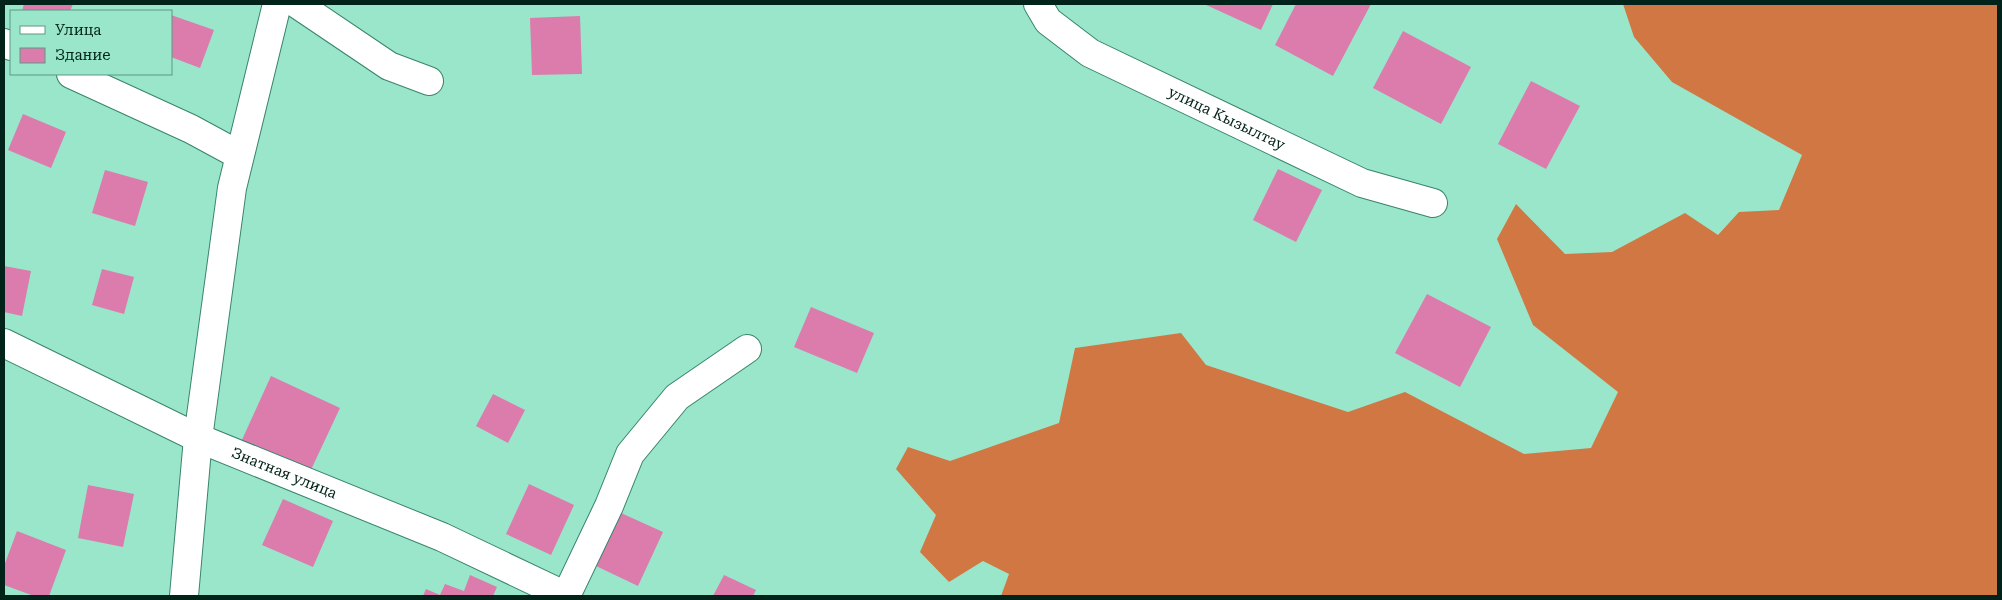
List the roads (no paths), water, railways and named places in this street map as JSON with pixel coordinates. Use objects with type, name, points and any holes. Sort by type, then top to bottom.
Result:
[{"type":"street","points":[[184,596],[198,438],[232,188],[277,4]]},
{"type":"street","points":[[297,4],[389,66],[429,81]]},
{"type":"street","name":"улица Кызылтау","points":[[1038,4],[1048,21],[1090,53],[1362,183],[1433,203]]},
{"type":"street","points":[[73,75],[191,129],[240,155]]},
{"type":"street","name":"Знатная улица","points":[[4,343],[198,438],[442,537],[566,596]]},
{"type":"street","points":[[566,596],[609,506],[630,454],[677,397],[747,349]]}]
